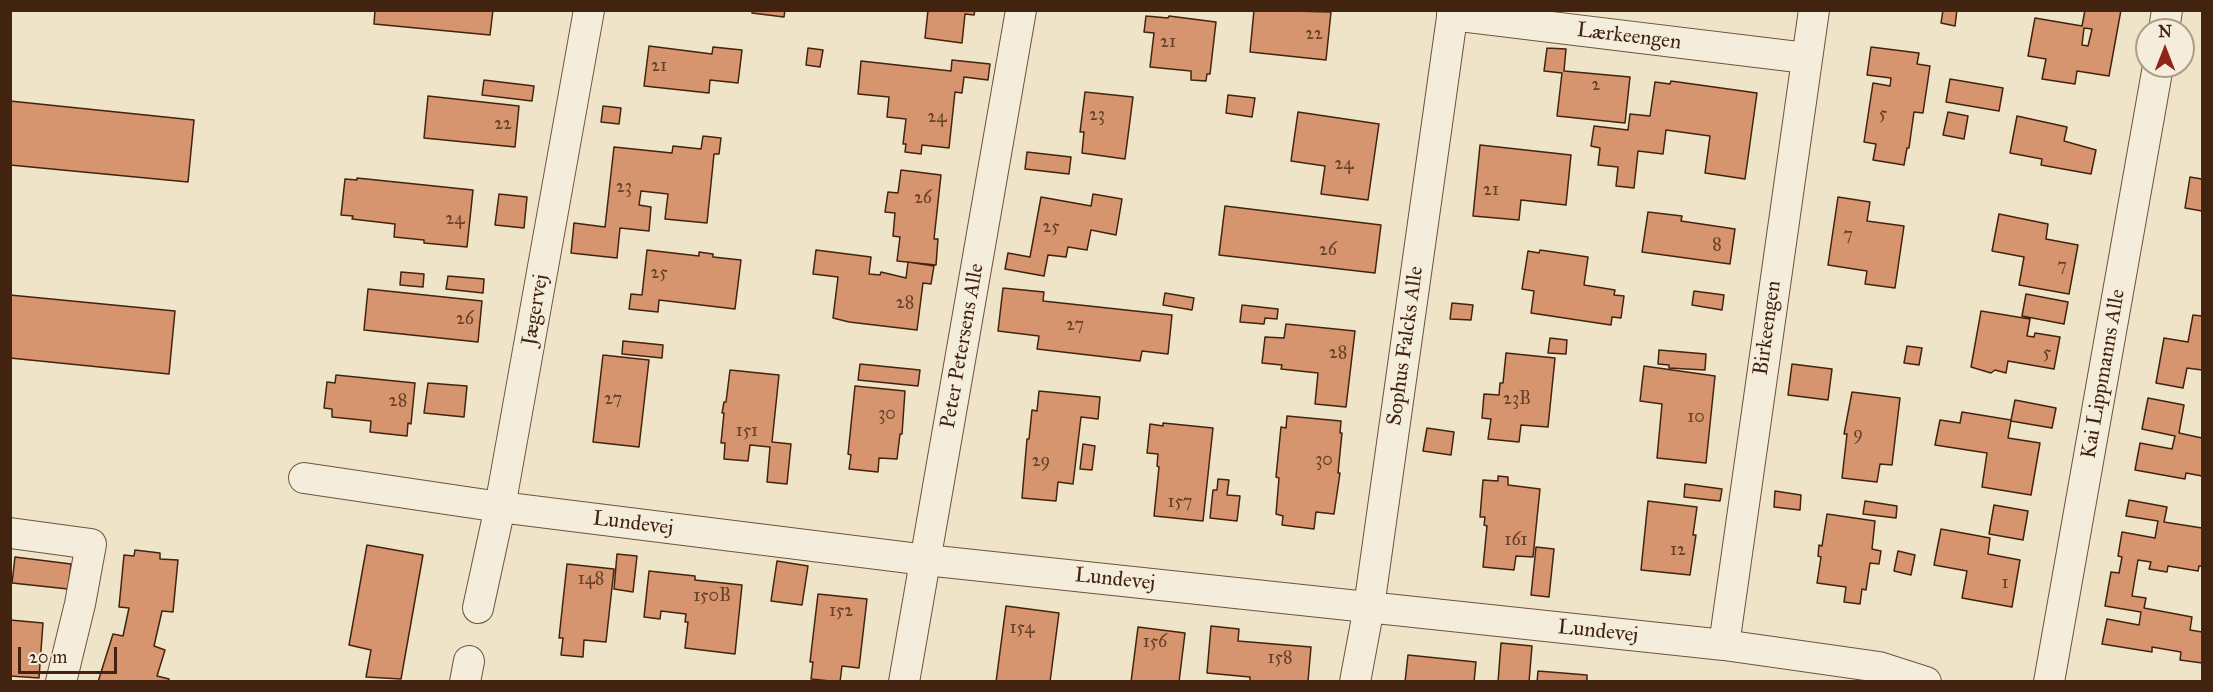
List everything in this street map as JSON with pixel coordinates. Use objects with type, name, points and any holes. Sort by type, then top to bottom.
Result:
[{"type":"street","name":"Jægervej","points":[[478,608],[500,507],[589,10]]},
{"type":"street","name":"Peter Petersens Alle","points":[[904,681],[1022,10]]},
{"type":"street","name":"Birkeengen","points":[[1724,645],[1814,10]]},
{"type":"street","name":"Lærkeengen","points":[[1452,13],[1806,58]]},
{"type":"street","name":"Sophus Falcks Alle","points":[[1354,681],[1369,607],[1452,13]]},
{"type":"street","name":"Kai Lippmanns Alle","points":[[2049,681],[2156,78]]},
{"type":"street","name":"Lundevej","points":[[304,478],[500,507],[926,560],[1724,645],[1879,667],[1926,681]]},
{"type":"street","points":[[10,533],[91,544],[62,681]]},
{"type":"building","points":[[375,10],[493,10],[490,35],[374,24]]},
{"type":"building","points":[[752,10],[785,10],[784,17],[752,13]]},
{"type":"building","points":[[928,10],[975,10],[974,15],[965,14],[962,43],[925,38]]},
{"type":"building","points":[[1254,10],[1331,12],[1326,60],[1250,52]]},
{"type":"building","points":[[1943,10],[1957,10],[1955,26],[1941,23]]},
{"type":"building","points":[[2085,10],[2121,10],[2109,76],[2077,71],[2075,84],[2042,79],[2046,59],[2028,56],[2035,18],[2082,26]],"holes":[[[2084,28],[2092,29],[2088,46],[2082,45]]]},
{"type":"building","points":[[1146,16],[1168,18],[1169,16],[1216,22],[1210,74],[1207,74],[1206,81],[1191,80],[1191,71],[1150,67],[1154,33],[1144,32]]},
{"type":"building","points":[[649,46],[712,54],[713,47],[742,50],[738,83],[710,80],[709,93],[644,86]]},
{"type":"building","points":[[1871,47],[1919,53],[1917,64],[1930,66],[1923,113],[1914,112],[1904,165],[1873,160],[1876,144],[1864,142],[1873,83],[1890,86],[1891,78],[1867,75]]},
{"type":"building","points":[[808,48],[823,50],[820,67],[806,65]]},
{"type":"building","points":[[1547,48],[1566,49],[1564,71],[1630,77],[1625,123],[1557,116],[1562,73],[1544,71]]},
{"type":"building","points":[[952,60],[990,64],[988,80],[964,77],[962,93],[955,92],[949,148],[922,145],[921,154],[905,152],[906,144],[903,144],[906,119],[887,117],[889,97],[858,94],[861,61],[951,71]]},
{"type":"building","points":[[1950,79],[2003,88],[1999,111],[1946,102]]},
{"type":"building","points":[[484,80],[534,86],[532,101],[482,95]]},
{"type":"building","points":[[1671,81],[1757,93],[1745,179],[1705,173],[1710,136],[1666,130],[1663,154],[1638,151],[1634,188],[1616,186],[1618,167],[1598,165],[1600,148],[1591,146],[1594,126],[1628,130],[1630,114],[1650,116],[1655,82],[1670,84]]},
{"type":"building","points":[[1085,92],[1133,97],[1125,159],[1082,153],[1084,132],[1080,132]]},
{"type":"building","points":[[1228,95],[1255,98],[1252,117],[1226,113]]},
{"type":"building","points":[[428,96],[519,106],[515,147],[424,138]]},
{"type":"building","points":[[10,101],[194,120],[188,182],[10,165]]},
{"type":"building","points":[[603,106],[621,108],[619,124],[601,122]]},
{"type":"building","points":[[1298,112],[1379,124],[1368,200],[1321,194],[1325,166],[1291,161]]},
{"type":"building","points":[[1948,112],[1968,116],[1964,139],[1943,135]]},
{"type":"building","points":[[2017,116],[2067,127],[2064,141],[2096,150],[2091,174],[2041,165],[2042,159],[2010,153]]},
{"type":"building","points":[[703,136],[721,138],[719,154],[714,154],[707,223],[665,219],[668,194],[641,191],[639,205],[651,207],[649,231],[620,228],[617,258],[571,253],[574,223],[605,227],[614,147],[672,153],[673,146],[701,149]]},
{"type":"building","points":[[1480,145],[1571,155],[1566,205],[1521,200],[1519,220],[1473,216]]},
{"type":"building","points":[[1027,152],[1071,157],[1069,174],[1025,169]]},
{"type":"building","points":[[901,170],[941,175],[934,239],[938,239],[936,265],[897,261],[900,237],[893,236],[895,213],[885,212],[888,192],[898,193]]},
{"type":"building","points":[[2190,177],[2202,179],[2202,211],[2185,208]]},
{"type":"building","points":[[357,178],[473,190],[467,247],[424,243],[424,240],[394,237],[395,224],[352,219],[353,216],[341,215],[345,179],[357,180]]},
{"type":"building","points":[[499,194],[527,197],[524,228],[495,225]]},
{"type":"building","points":[[1093,194],[1122,199],[1116,235],[1091,230],[1087,250],[1068,247],[1066,257],[1048,255],[1044,276],[1005,269],[1008,253],[1030,257],[1041,197],[1091,206]]},
{"type":"building","points":[[1838,197],[1870,202],[1867,221],[1904,226],[1895,288],[1865,284],[1867,271],[1828,265]]},
{"type":"building","points":[[1225,206],[1381,225],[1375,273],[1219,255]]},
{"type":"building","points":[[1648,212],[1682,216],[1681,221],[1735,229],[1730,264],[1642,252]]},
{"type":"building","points":[[1999,214],[2048,224],[2046,239],[2078,245],[2069,294],[2019,285],[2024,257],[1992,251]]},
{"type":"building","points":[[647,250],[699,256],[699,252],[713,254],[713,257],[741,260],[735,309],[659,300],[658,312],[629,309],[631,294],[642,295]]},
{"type":"building","points":[[816,250],[871,257],[869,274],[880,275],[881,272],[906,278],[908,262],[934,266],[931,284],[923,283],[917,330],[833,318],[838,277],[813,274]]},
{"type":"building","points":[[1540,250],[1588,257],[1584,285],[1615,290],[1614,295],[1624,296],[1621,318],[1612,317],[1611,325],[1531,313],[1534,291],[1522,289],[1528,251],[1539,253]]},
{"type":"building","points":[[401,272],[424,274],[423,287],[400,285]]},
{"type":"building","points":[[448,276],[484,279],[483,293],[446,289]]},
{"type":"building","points":[[1003,288],[1044,292],[1043,301],[1172,315],[1168,354],[1142,351],[1140,361],[1037,349],[1039,336],[998,331]]},
{"type":"building","points":[[368,289],[482,301],[478,342],[364,330]]},
{"type":"building","points":[[1694,291],[1724,295],[1722,310],[1692,305]]},
{"type":"building","points":[[1165,293],[1194,298],[1192,310],[1163,305]]},
{"type":"building","points":[[2026,294],[2068,302],[2064,324],[2022,316]]},
{"type":"building","points":[[10,295],[175,311],[169,374],[10,358]]},
{"type":"building","points":[[1452,303],[1473,305],[1471,320],[1450,319]]},
{"type":"building","points":[[1242,305],[1278,309],[1277,319],[1265,318],[1264,324],[1240,322]]},
{"type":"building","points":[[1981,311],[2030,319],[2027,336],[2034,337],[2035,333],[2060,337],[2054,369],[2008,361],[2006,373],[1995,370],[1991,373],[1971,367]]},
{"type":"building","points":[[2193,315],[2202,316],[2202,370],[2187,368],[2183,388],[2156,383],[2164,338],[2188,342]]},
{"type":"building","points":[[1286,324],[1355,331],[1346,407],[1315,404],[1318,373],[1281,369],[1282,365],[1262,363],[1265,337],[1284,338]]},
{"type":"building","points":[[1550,338],[1567,340],[1566,354],[1548,353]]},
{"type":"building","points":[[623,341],[663,345],[662,358],[622,354]]},
{"type":"building","points":[[1907,346],[1922,348],[1919,365],[1904,363]]},
{"type":"building","points":[[1659,350],[1706,354],[1705,370],[1669,368],[1669,365],[1658,364]]},
{"type":"building","points":[[1506,353],[1555,358],[1548,427],[1521,425],[1519,442],[1488,439],[1491,419],[1482,418],[1484,394],[1499,395],[1500,383],[1503,383]]},
{"type":"building","points":[[603,355],[649,360],[639,447],[593,442]]},
{"type":"building","points":[[860,364],[920,370],[918,386],[858,380]]},
{"type":"building","points":[[1792,364],[1832,369],[1828,400],[1788,395]]},
{"type":"building","points":[[1644,366],[1715,376],[1706,463],[1657,458],[1662,404],[1640,401]]},
{"type":"building","points":[[730,370],[779,375],[772,442],[791,444],[787,484],[767,482],[770,447],[750,445],[748,461],[724,459],[725,443],[721,443],[724,413],[722,413],[724,402],[726,402]]},
{"type":"building","points":[[336,375],[415,383],[411,424],[408,423],[407,436],[370,432],[371,421],[332,417],[332,409],[324,408],[327,382],[335,383]]},
{"type":"building","points":[[428,383],[467,386],[464,417],[424,413]]},
{"type":"building","points":[[855,386],[905,391],[902,434],[900,434],[897,459],[879,458],[878,472],[849,469],[851,455],[848,454]]},
{"type":"building","points":[[1039,391],[1100,397],[1098,419],[1081,417],[1073,484],[1058,482],[1056,501],[1022,498],[1027,439],[1029,439],[1032,410],[1037,411]]},
{"type":"building","points":[[1852,392],[1900,398],[1892,465],[1880,464],[1877,482],[1842,478],[1847,434],[1844,434]]},
{"type":"building","points":[[2148,398],[2184,405],[2179,433],[2202,438],[2202,476],[2186,473],[2185,479],[2135,470],[2140,443],[2172,449],[2175,436],[2142,429]]},
{"type":"building","points":[[2015,400],[2056,408],[2052,428],[2011,421],[2008,438],[2040,443],[2031,495],[1982,487],[1987,453],[1935,445],[1940,420],[1960,423],[1962,412],[2011,420]]},
{"type":"building","points":[[1287,416],[1341,421],[1338,473],[1340,473],[1334,514],[1316,512],[1314,529],[1282,525],[1283,516],[1276,514],[1279,478],[1276,477],[1281,427],[1286,428]]},
{"type":"building","points":[[1163,423],[1213,428],[1203,521],[1154,516],[1159,467],[1157,466],[1158,454],[1147,453],[1150,424],[1163,426]]},
{"type":"building","points":[[1427,428],[1454,432],[1451,455],[1423,451]]},
{"type":"building","points":[[1083,444],[1095,446],[1092,470],[1080,469]]},
{"type":"building","points":[[1498,476],[1508,477],[1508,485],[1540,489],[1533,557],[1516,556],[1514,570],[1483,567],[1487,526],[1484,525],[1485,517],[1480,517],[1483,480],[1498,481]]},
{"type":"building","points":[[1218,479],[1229,480],[1227,495],[1240,496],[1237,521],[1210,518],[1213,490],[1217,490]]},
{"type":"building","points":[[1685,484],[1722,489],[1720,501],[1684,497]]},
{"type":"building","points":[[1775,491],[1801,495],[1800,510],[1774,507]]},
{"type":"building","points":[[2129,500],[2167,507],[2164,522],[2202,528],[2202,566],[2199,566],[2198,571],[2168,566],[2167,572],[2149,569],[2151,562],[2138,560],[2132,596],[2146,598],[2144,608],[2192,617],[2190,630],[2202,632],[2202,663],[2180,660],[2181,652],[2152,647],[2152,652],[2102,644],[2107,619],[2139,625],[2141,612],[2105,606],[2111,572],[2119,573],[2122,557],[2118,556],[2122,532],[2155,538],[2158,521],[2126,516]]},
{"type":"building","points":[[1648,501],[1697,507],[1693,535],[1696,535],[1690,575],[1641,570]]},
{"type":"building","points":[[1865,501],[1897,506],[1896,518],[1863,514]]},
{"type":"building","points":[[1994,505],[2028,511],[2023,540],[1989,534]]},
{"type":"building","points":[[1827,514],[1875,521],[1872,549],[1881,551],[1879,564],[1870,563],[1866,590],[1862,589],[1860,604],[1844,602],[1846,587],[1817,583],[1821,557],[1818,556],[1819,545],[1822,546]]},
{"type":"building","points":[[1941,529],[1990,538],[1988,554],[2020,560],[2012,607],[1962,598],[1967,571],[1934,565]]},
{"type":"building","points":[[367,545],[423,555],[401,679],[366,677],[371,650],[349,645]]},
{"type":"building","points":[[1536,547],[1554,549],[1549,597],[1531,595]]},
{"type":"building","points":[[135,550],[160,553],[160,559],[178,560],[173,612],[162,611],[154,646],[165,650],[157,676],[169,679],[168,682],[98,682],[113,634],[123,636],[129,608],[119,607],[124,555],[134,556]]},
{"type":"building","points":[[1898,551],[1915,555],[1911,575],[1894,571]]},
{"type":"building","points":[[617,554],[637,556],[633,592],[614,589]]},
{"type":"building","points":[[15,557],[71,564],[68,589],[12,583]]},
{"type":"building","points":[[777,561],[808,566],[802,605],[771,601]]},
{"type":"building","points":[[567,564],[614,569],[606,642],[584,640],[583,657],[561,655],[563,638],[559,638]]},
{"type":"building","points":[[649,571],[695,576],[695,580],[742,585],[735,654],[685,648],[688,622],[685,622],[686,614],[661,611],[660,619],[644,617]]},
{"type":"building","points":[[818,594],[867,599],[859,668],[842,666],[840,682],[811,679],[813,662],[810,662]]},
{"type":"building","points":[[1006,606],[1059,613],[1050,682],[996,682]]},
{"type":"building","points":[[10,620],[43,623],[39,678],[10,676]]},
{"type":"building","points":[[1211,626],[1239,629],[1238,641],[1311,647],[1308,681],[1250,682],[1250,677],[1207,673]]},
{"type":"building","points":[[1138,627],[1185,633],[1179,682],[1131,682]]},
{"type":"building","points":[[1501,643],[1532,646],[1529,682],[1498,682]]},
{"type":"building","points":[[1408,655],[1476,662],[1474,682],[1405,682]]},
{"type":"building","points":[[1538,671],[1587,675],[1587,682],[1537,682]]}]
